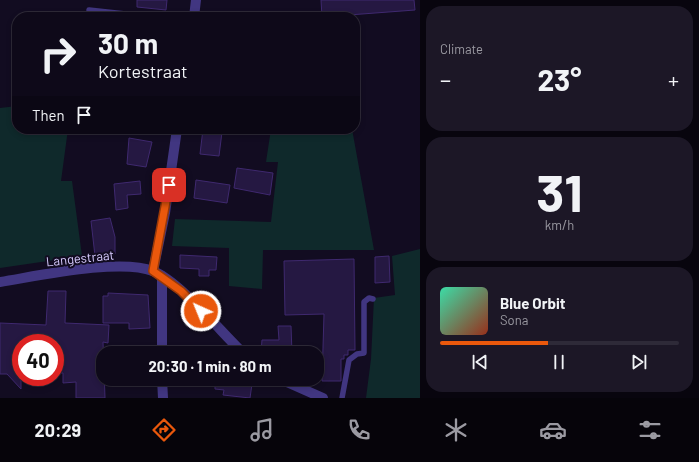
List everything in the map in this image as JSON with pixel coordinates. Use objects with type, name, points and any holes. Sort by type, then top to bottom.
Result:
[{"type":"street","points":[[195,12],[196,0]]},
{"type":"street","points":[[162,346],[158,274],[176,134]]},
{"type":"street","name":"Langestraat","points":[[0,282],[98,267],[135,267],[158,274],[181,291],[236,346]]},
{"type":"street","points":[[162,386],[163,398]]},
{"type":"street","points":[[296,386],[323,398]]},
{"type":"lane","points":[[89,10],[107,12]]},
{"type":"lane","points":[[342,398],[349,360],[357,354],[364,353],[364,302],[369,298],[373,298]]},
{"type":"green space","points":[[12,107],[12,134],[67,134],[61,181],[72,181],[82,256],[0,268],[0,108]]},
{"type":"green space","points":[[270,134],[353,134],[374,250],[263,250],[262,289],[229,286],[229,248],[172,246],[175,219],[271,222],[278,162],[266,162]]},
{"type":"green space","points":[[420,249],[420,398],[366,398],[371,359],[374,298],[395,295],[392,256]]},
{"type":"building","points":[[137,0],[167,0],[166,10],[137,7]]},
{"type":"building","points":[[321,0],[414,0],[415,10],[360,14],[360,12],[322,12]]},
{"type":"building","points":[[202,134],[222,134],[219,156],[200,154]]},
{"type":"building","points":[[129,138],[152,142],[146,167],[127,164]]},
{"type":"building","points":[[237,168],[273,173],[270,195],[234,188]]},
{"type":"building","points":[[196,180],[230,185],[227,203],[194,198]]},
{"type":"building","points":[[140,181],[141,194],[127,195],[128,208],[116,210],[114,184]]},
{"type":"building","points":[[110,218],[115,237],[115,254],[95,256],[91,221]]},
{"type":"building","points":[[180,255],[217,257],[216,270],[209,270],[209,276],[199,276],[199,269],[180,268]]},
{"type":"building","points":[[389,256],[390,282],[375,283],[375,257]]},
{"type":"building","points":[[354,259],[355,350],[348,350],[348,355],[344,355],[344,359],[341,359],[341,381],[324,381],[324,314],[285,315],[284,261]]},
{"type":"building","points":[[48,291],[66,291],[65,323],[109,325],[108,343],[103,342],[103,346],[96,346],[96,386],[105,386],[105,398],[76,398],[76,382],[64,383],[64,334],[12,334],[12,379],[7,374],[0,374],[0,323],[46,325]]},
{"type":"building","points":[[108,293],[148,295],[150,328],[129,329],[129,323],[103,323],[103,296],[108,296]]},
{"type":"building","points":[[278,326],[291,326],[292,346],[262,346],[262,340],[279,340]]},
{"type":"building","points":[[215,386],[252,386],[250,398],[223,395],[224,390],[215,389]]},
{"type":"route","points":[[169,185],[153,271],[181,291],[201,311]]}]
